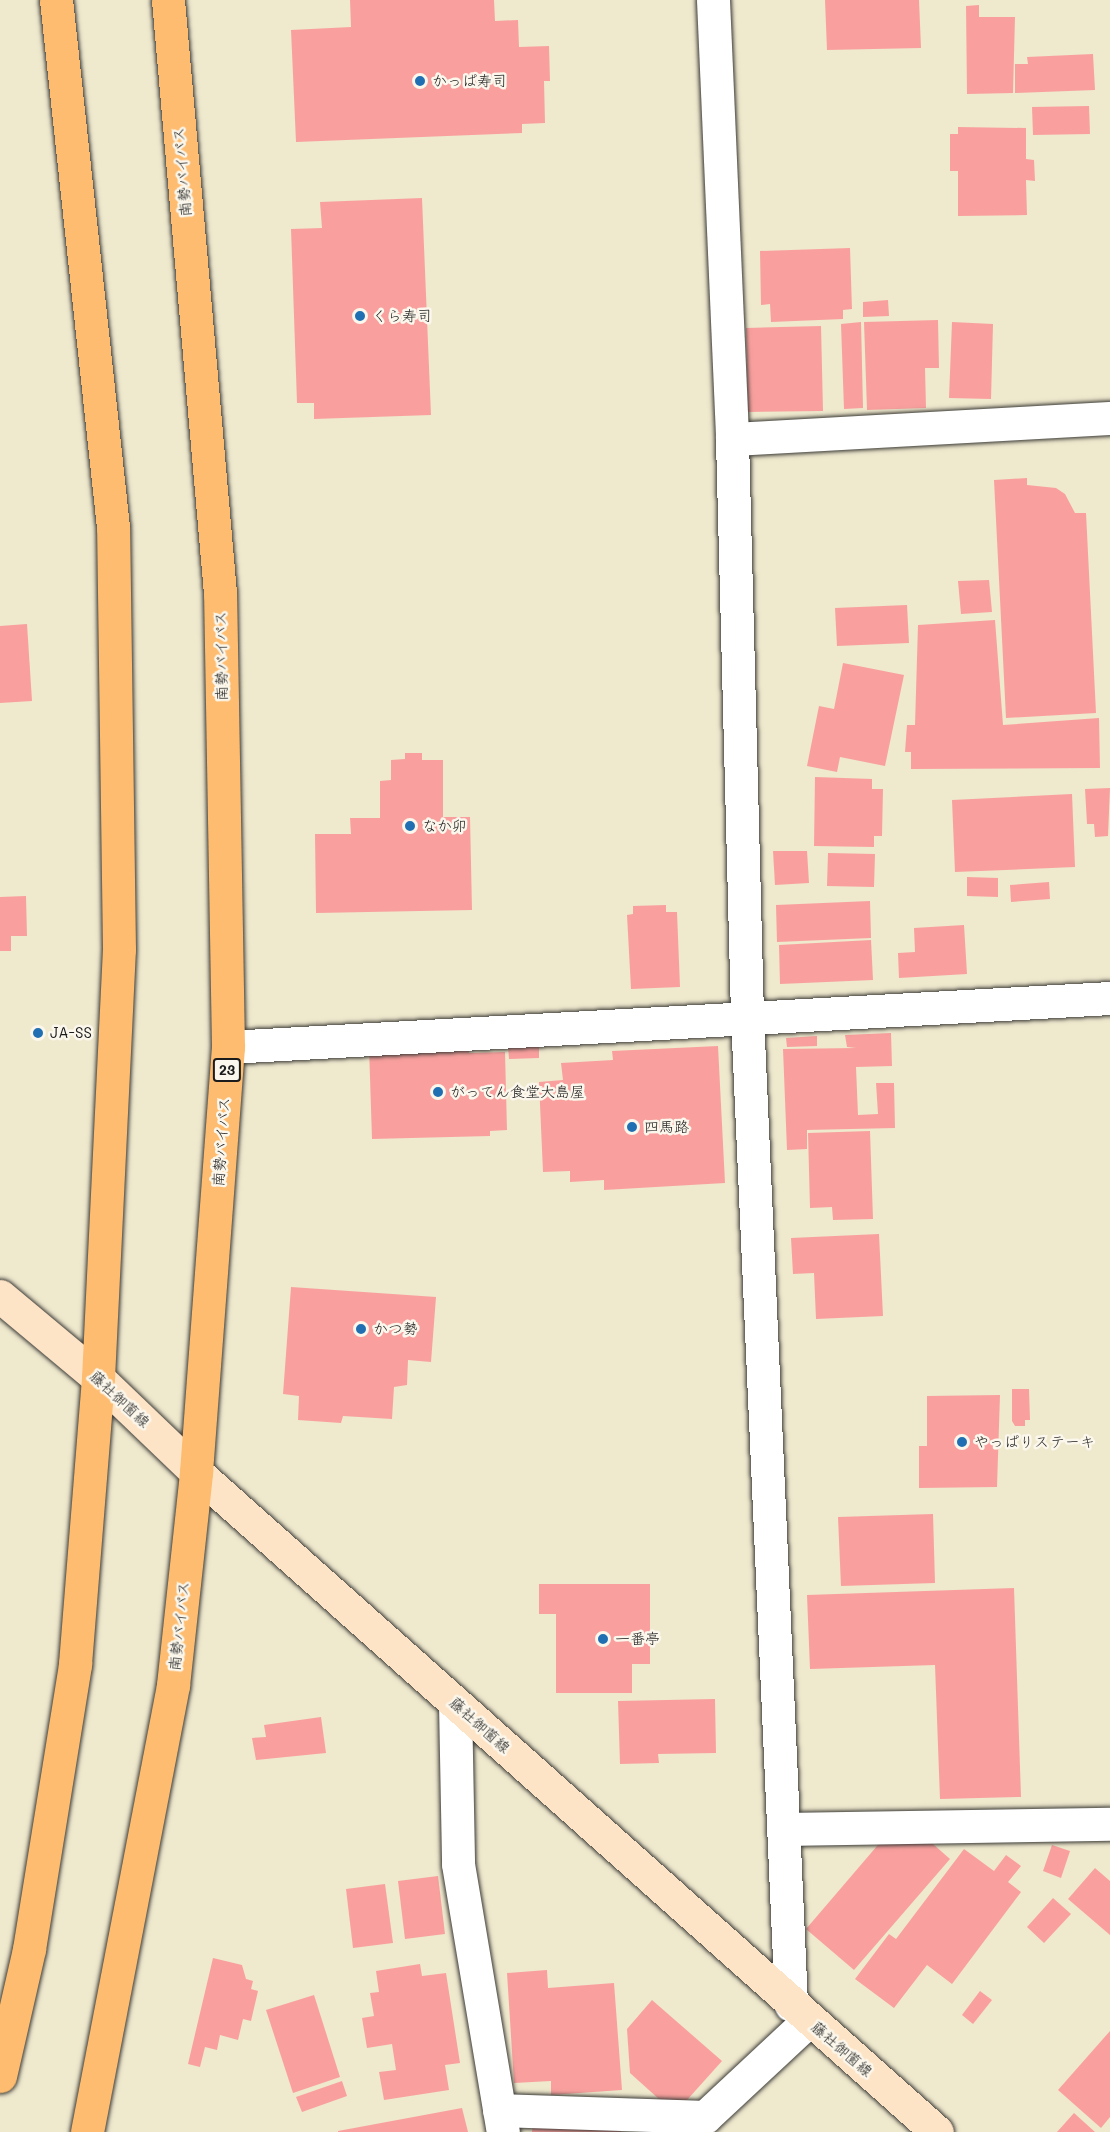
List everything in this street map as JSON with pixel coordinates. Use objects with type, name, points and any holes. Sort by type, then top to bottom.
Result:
[{"type":"highway","points":[[0,2076],[29,1949],[75,1664],[98,1378],[119,950],[113,527],[56,0]]},
{"type":"highway","name":"南勢バイパス","points":[[87,2132],[173,1685],[196,1472],[228,1047],[220,593],[168,0]]},
{"type":"street","points":[[454,1703],[458,1864],[501,2121],[705,2117],[800,2013],[784,1828],[747,1016],[732,439],[713,0]]},
{"type":"street","points":[[732,439],[1110,418]]},
{"type":"street","points":[[228,1047],[747,1016],[1110,998]]},
{"type":"street","name":"藤社御薗線","points":[[12,1306],[98,1378],[196,1472],[800,2013],[938,2132]]},
{"type":"street","points":[[784,1828],[1110,1824]]},
{"type":"building","name":"かっぱ寿司","points":[[350,0],[494,0],[495,21],[518,20],[519,47],[549,46],[550,81],[544,81],[545,123],[522,124],[522,133],[296,142],[291,30],[351,27]]},
{"type":"building","points":[[825,0],[919,0],[921,48],[827,50]]},
{"type":"building","points":[[979,5],[979,17],[1015,17],[1013,93],[967,94],[966,6]]},
{"type":"building","points":[[1093,54],[1095,90],[1015,93],[1015,64],[1028,64],[1027,57]]},
{"type":"building","points":[[1089,106],[1090,134],[1033,135],[1032,107]]},
{"type":"building","points":[[958,127],[1026,128],[1026,159],[1034,160],[1035,181],[1026,180],[1027,215],[958,216],[958,171],[950,171],[950,134],[958,134]]},
{"type":"building","name":"くら寿司","points":[[422,198],[431,415],[314,419],[314,403],[297,403],[291,229],[322,228],[320,202]]},
{"type":"building","points":[[850,248],[852,309],[843,310],[843,319],[771,322],[770,304],[761,305],[760,251]]},
{"type":"building","points":[[888,300],[889,316],[863,317],[863,302]]},
{"type":"building","points":[[938,320],[939,368],[925,368],[926,408],[867,410],[864,322]]},
{"type":"building","points":[[861,322],[863,408],[844,409],[841,324]]},
{"type":"building","points":[[952,322],[993,324],[991,399],[949,398]]},
{"type":"building","points":[[821,326],[823,411],[748,412],[746,328]]},
{"type":"building","points":[[1027,478],[1027,485],[1056,488],[1065,494],[1075,513],[1086,513],[1096,713],[1006,718],[994,480]]},
{"type":"building","points":[[989,580],[992,612],[961,614],[958,581]]},
{"type":"building","points":[[907,605],[909,643],[837,646],[835,608]]},
{"type":"building","points":[[995,620],[1003,725],[1099,718],[1100,768],[911,769],[911,752],[905,752],[907,725],[915,725],[918,625]]},
{"type":"building","points":[[27,624],[32,701],[0,703],[0,626]]},
{"type":"building","points":[[843,663],[904,675],[885,766],[840,757],[837,772],[807,766],[819,706],[834,709]]},
{"type":"building","name":"なか卯","points":[[405,753],[422,753],[422,760],[443,760],[443,817],[470,817],[472,910],[316,913],[315,834],[351,834],[350,818],[380,818],[380,781],[391,780],[391,760],[405,759]]},
{"type":"building","points":[[815,777],[872,779],[872,789],[883,789],[882,836],[874,836],[874,847],[814,846]]},
{"type":"building","points":[[1110,788],[1108,836],[1095,837],[1094,824],[1087,824],[1085,789]]},
{"type":"building","points":[[1072,794],[1075,867],[955,872],[952,800]]},
{"type":"building","points":[[773,851],[807,851],[809,883],[775,885]]},
{"type":"building","points":[[828,853],[875,854],[874,887],[827,886]]},
{"type":"building","points":[[967,877],[998,878],[998,897],[967,896]]},
{"type":"building","points":[[1049,882],[1050,899],[1011,902],[1010,885]]},
{"type":"building","points":[[26,896],[27,936],[11,936],[11,951],[0,951],[0,897]]},
{"type":"building","points":[[870,901],[871,938],[777,942],[776,905]]},
{"type":"building","points":[[666,905],[666,912],[677,912],[680,987],[631,989],[627,915],[633,914],[633,906]]},
{"type":"building","points":[[964,925],[967,974],[899,978],[898,953],[915,952],[914,928]]},
{"type":"building","points":[[871,940],[873,980],[780,984],[779,945]]},
{"type":"building","points":[[891,1033],[892,1066],[856,1067],[858,1115],[878,1114],[876,1083],[894,1083],[895,1128],[807,1130],[807,1149],[787,1150],[783,1049],[856,1048],[847,1047],[845,1035]]},
{"type":"building","points":[[817,1036],[817,1046],[787,1047],[786,1038]]},
{"type":"building","name":"がってん食堂大島屋","points":[[469,1045],[469,1053],[505,1052],[507,1130],[490,1131],[490,1136],[372,1139],[369,1047]]},
{"type":"building","points":[[539,1045],[539,1058],[509,1059],[508,1046]]},
{"type":"building","name":"四馬路","points":[[718,1046],[725,1183],[604,1190],[604,1180],[570,1182],[570,1171],[543,1172],[539,1082],[563,1080],[561,1063],[613,1060],[612,1051]]},
{"type":"building","points":[[870,1131],[873,1219],[833,1220],[832,1207],[810,1208],[808,1133]]},
{"type":"building","points":[[879,1234],[883,1316],[816,1319],[814,1273],[793,1274],[791,1238]]},
{"type":"building","name":"かつ勢","points":[[291,1287],[436,1297],[431,1362],[408,1360],[407,1385],[394,1387],[392,1419],[343,1416],[341,1423],[298,1420],[299,1396],[283,1394]]},
{"type":"building","points":[[1012,1389],[1029,1389],[1030,1420],[1025,1420],[1025,1426],[1015,1426],[1012,1421]]},
{"type":"building","name":"やっぱりステーキ","points":[[1000,1395],[997,1487],[919,1488],[919,1446],[927,1446],[927,1396]]},
{"type":"building","points":[[933,1514],[935,1583],[841,1586],[838,1517]]},
{"type":"building","name":"一番亭","points":[[539,1584],[650,1584],[650,1664],[632,1664],[632,1693],[556,1693],[556,1614],[539,1614]]},
{"type":"building","points":[[1014,1588],[1021,1797],[940,1799],[935,1665],[810,1669],[807,1595]]},
{"type":"building","points":[[715,1699],[716,1753],[658,1754],[659,1763],[620,1764],[618,1701]]},
{"type":"building","points":[[321,1717],[326,1753],[256,1760],[252,1738],[266,1737],[264,1725]]},
{"type":"building","points":[[925,1837],[950,1859],[854,1970],[806,1929],[883,1839]]},
{"type":"building","points":[[1052,1845],[1070,1851],[1061,1878],[1043,1871]]},
{"type":"building","points":[[964,1849],[994,1871],[1006,1855],[1021,1866],[1008,1882],[1021,1892],[952,1984],[927,1965],[894,2008],[855,1979],[889,1934],[896,1939]]},
{"type":"building","points":[[1095,1868],[1110,1881],[1110,1935],[1068,1899]]},
{"type":"building","points":[[438,1876],[445,1934],[405,1939],[398,1881]]},
{"type":"building","points":[[385,1884],[393,1943],[353,1948],[346,1889]]},
{"type":"building","points":[[1053,1898],[1071,1914],[1044,1943],[1027,1927]]},
{"type":"building","points":[[213,1958],[242,1965],[246,1979],[253,1981],[251,1989],[258,1991],[251,2021],[243,2019],[238,2040],[220,2035],[217,2050],[205,2047],[200,2067],[188,2064]]},
{"type":"building","points":[[420,1964],[422,1976],[446,1973],[460,2063],[445,2065],[449,2090],[384,2100],[379,2072],[396,2070],[392,2044],[367,2048],[362,2018],[374,2016],[370,1993],[379,1992],[376,1971]]},
{"type":"building","points":[[547,1970],[548,1988],[614,1983],[622,2090],[551,2095],[551,2081],[514,2083],[507,1973]]},
{"type":"building","points":[[980,1991],[992,2000],[973,2024],[962,2015]]},
{"type":"building","points":[[314,1995],[340,2077],[293,2093],[266,2010]]},
{"type":"building","points":[[652,2000],[722,2061],[687,2100],[660,2100],[630,2073],[627,2029]]},
{"type":"building","points":[[1110,2031],[1110,2117],[1101,2128],[1058,2090]]},
{"type":"building","points":[[342,2081],[347,2096],[302,2112],[296,2097]]},
{"type":"building","points":[[462,2108],[468,2132],[338,2132],[338,2131]]},
{"type":"building","points":[[1074,2113],[1095,2132],[1057,2132]]},
{"type":"building","points":[[533,2124],[621,2130],[621,2132],[532,2132]]},
{"type":"place","name":"かっぱ寿司","points":[[420,81]]},
{"type":"place","name":"くら寿司","points":[[360,316]]},
{"type":"place","name":"なか卯","points":[[410,826]]},
{"type":"place","name":"JA-SS","points":[[38,1033]]},
{"type":"place","name":"がってん食堂大島屋","points":[[438,1092]]},
{"type":"place","name":"四馬路","points":[[632,1127]]},
{"type":"place","name":"かつ勢","points":[[361,1329]]},
{"type":"place","name":"やっぱりステーキ","points":[[962,1442]]},
{"type":"place","name":"一番亭","points":[[603,1639]]}]
